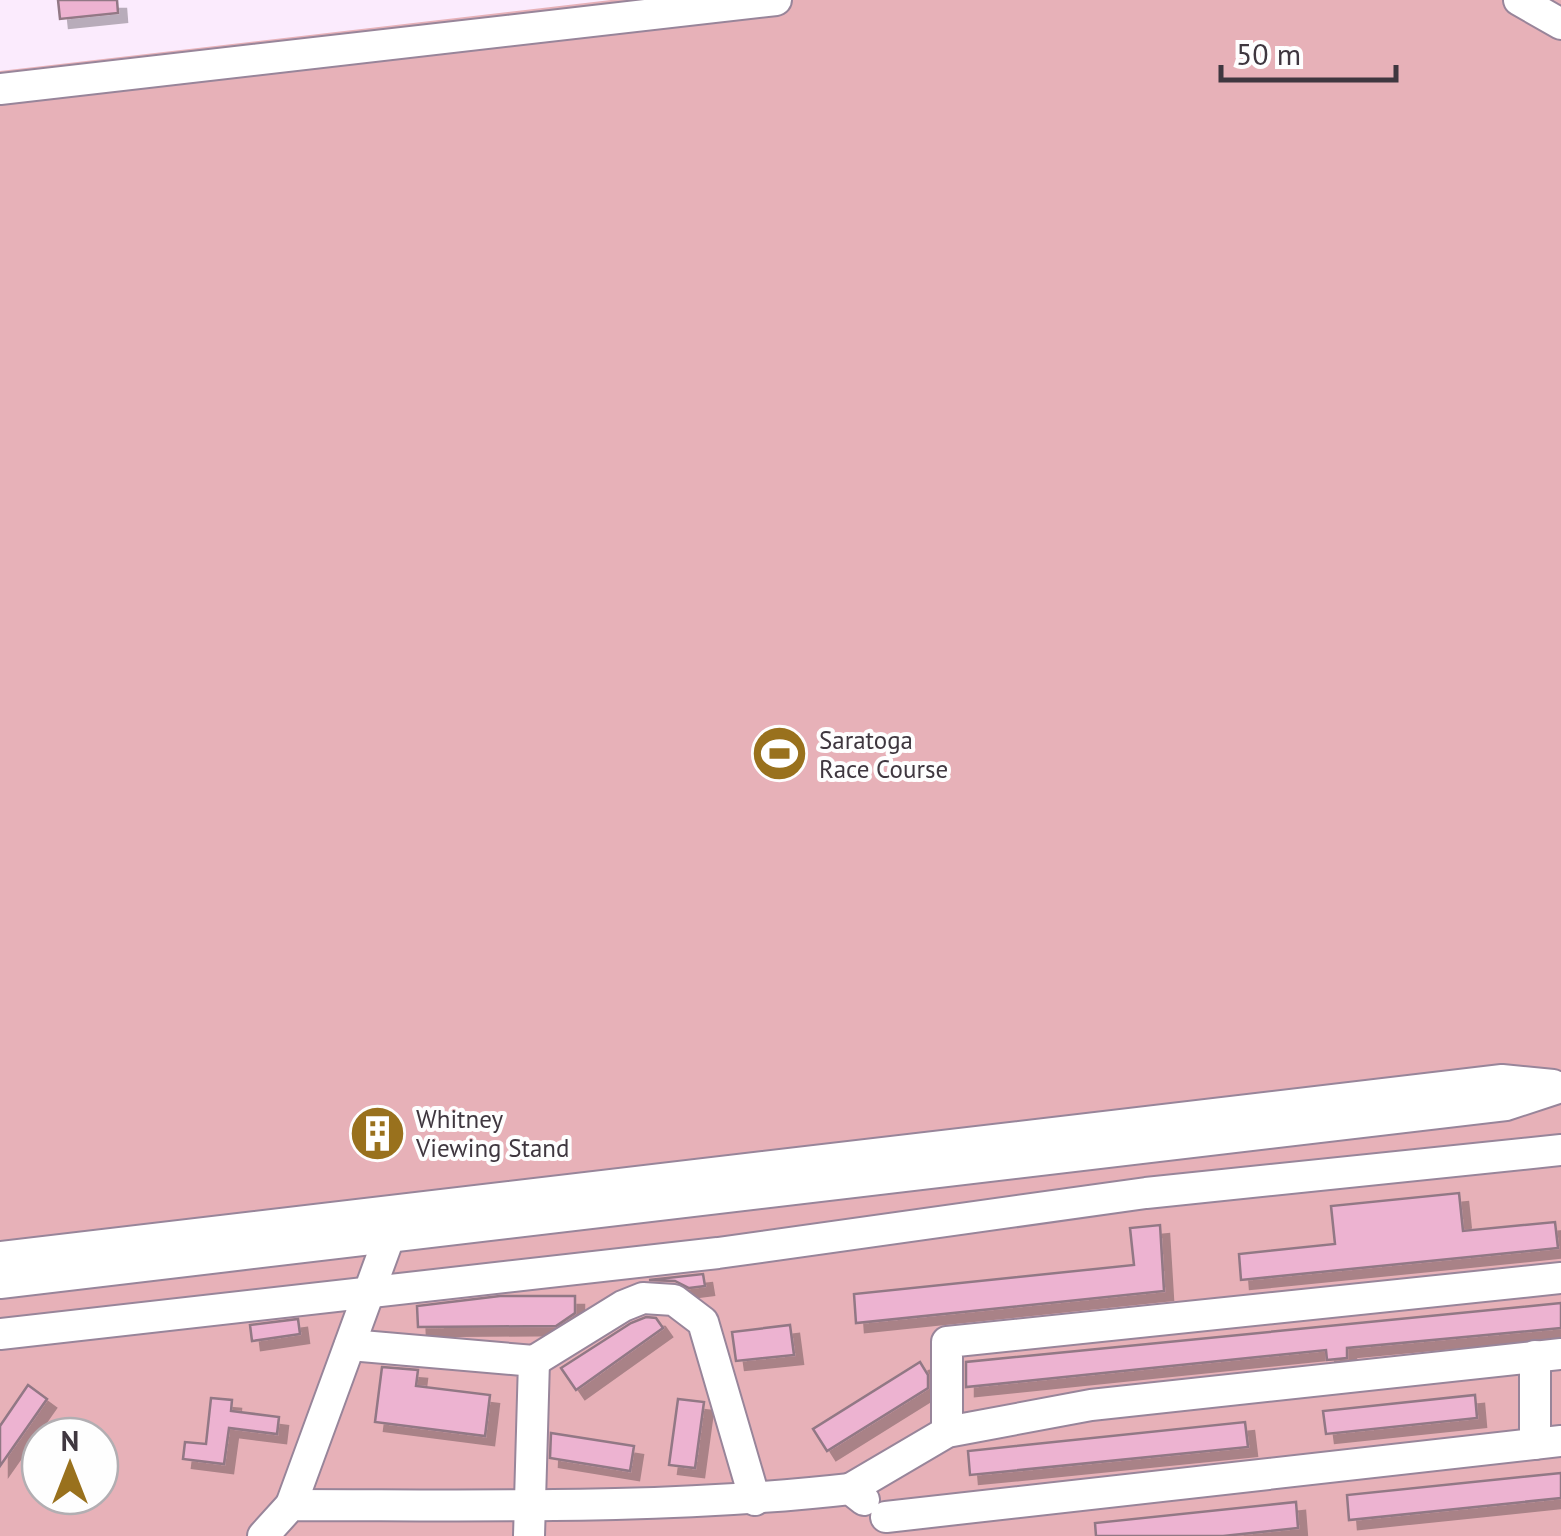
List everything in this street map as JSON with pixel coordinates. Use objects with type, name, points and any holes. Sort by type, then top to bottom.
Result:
[{"type":"lane","points":[[0,89],[776,0]]},
{"type":"lane","points":[[1518,0],[1561,24]]},
{"type":"lane","points":[[0,1283],[100,1258],[1068,1144],[1506,1105],[1561,1087]]},
{"type":"lane","points":[[0,1334],[718,1253],[1146,1193],[1561,1150]]},
{"type":"lane","points":[[263,1536],[291,1505],[394,1223]]},
{"type":"lane","points":[[0,1257],[100,1258]]},
{"type":"lane","points":[[947,1432],[947,1342],[1561,1278]]},
{"type":"lane","points":[[350,1345],[534,1361],[624,1306],[643,1298],[674,1300],[703,1322],[755,1500]]},
{"type":"lane","points":[[291,1505],[755,1500],[850,1489],[947,1432],[1091,1405],[1548,1355],[1548,1443],[890,1526],[850,1489]]},
{"type":"lane","points":[[528,1536],[534,1361]]},
{"type":"shaded area","name":"Saratoga Race Course","points":[[611,0],[1561,0],[1561,1536],[0,1536],[0,71]]},
{"type":"building","points":[[58,0],[117,0],[118,13],[60,19]]},
{"type":"building","points":[[1459,1193],[1463,1231],[1555,1222],[1558,1248],[1241,1280],[1239,1254],[1335,1244],[1331,1206]]},
{"type":"building","points":[[1160,1225],[1164,1291],[856,1323],[854,1294],[1134,1265],[1130,1228]]},
{"type":"building","points":[[703,1274],[705,1286],[689,1288],[675,1281],[649,1280]]},
{"type":"building","points":[[500,1296],[575,1296],[575,1313],[556,1326],[418,1327],[417,1306]]},
{"type":"building","points":[[1561,1303],[1561,1328],[1347,1348],[1347,1358],[1327,1360],[1326,1350],[966,1387],[966,1362]]},
{"type":"building","points":[[646,1317],[656,1318],[663,1328],[576,1390],[561,1368]]},
{"type":"building","points":[[298,1319],[300,1334],[252,1341],[250,1325]]},
{"type":"building","points":[[790,1325],[794,1355],[736,1361],[732,1332]]},
{"type":"building","points":[[920,1362],[928,1375],[928,1388],[827,1451],[813,1429]]},
{"type":"building","points":[[382,1367],[418,1370],[416,1386],[490,1395],[485,1436],[375,1422]]},
{"type":"building","points":[[28,1385],[47,1399],[35,1416],[20,1416],[20,1437],[0,1466],[0,1426]]},
{"type":"building","points":[[1475,1395],[1477,1418],[1326,1434],[1323,1411]]},
{"type":"building","points":[[211,1398],[232,1400],[231,1411],[279,1417],[277,1434],[229,1428],[224,1464],[183,1459],[185,1442],[206,1444]]},
{"type":"building","points":[[678,1399],[704,1402],[695,1468],[669,1465]]},
{"type":"building","points":[[1245,1422],[1248,1447],[970,1475],[968,1451]]},
{"type":"building","points":[[551,1433],[634,1446],[630,1471],[550,1458]]},
{"type":"building","points":[[1561,1473],[1561,1498],[1349,1520],[1347,1495]]},
{"type":"building","points":[[1296,1502],[1298,1528],[1223,1536],[1096,1536],[1095,1523]]},
{"type":"place","name":"Saratoga Race Course","points":[[780,754]]},
{"type":"place","name":"Whitney Viewing Stand","points":[[377,1133]]}]
